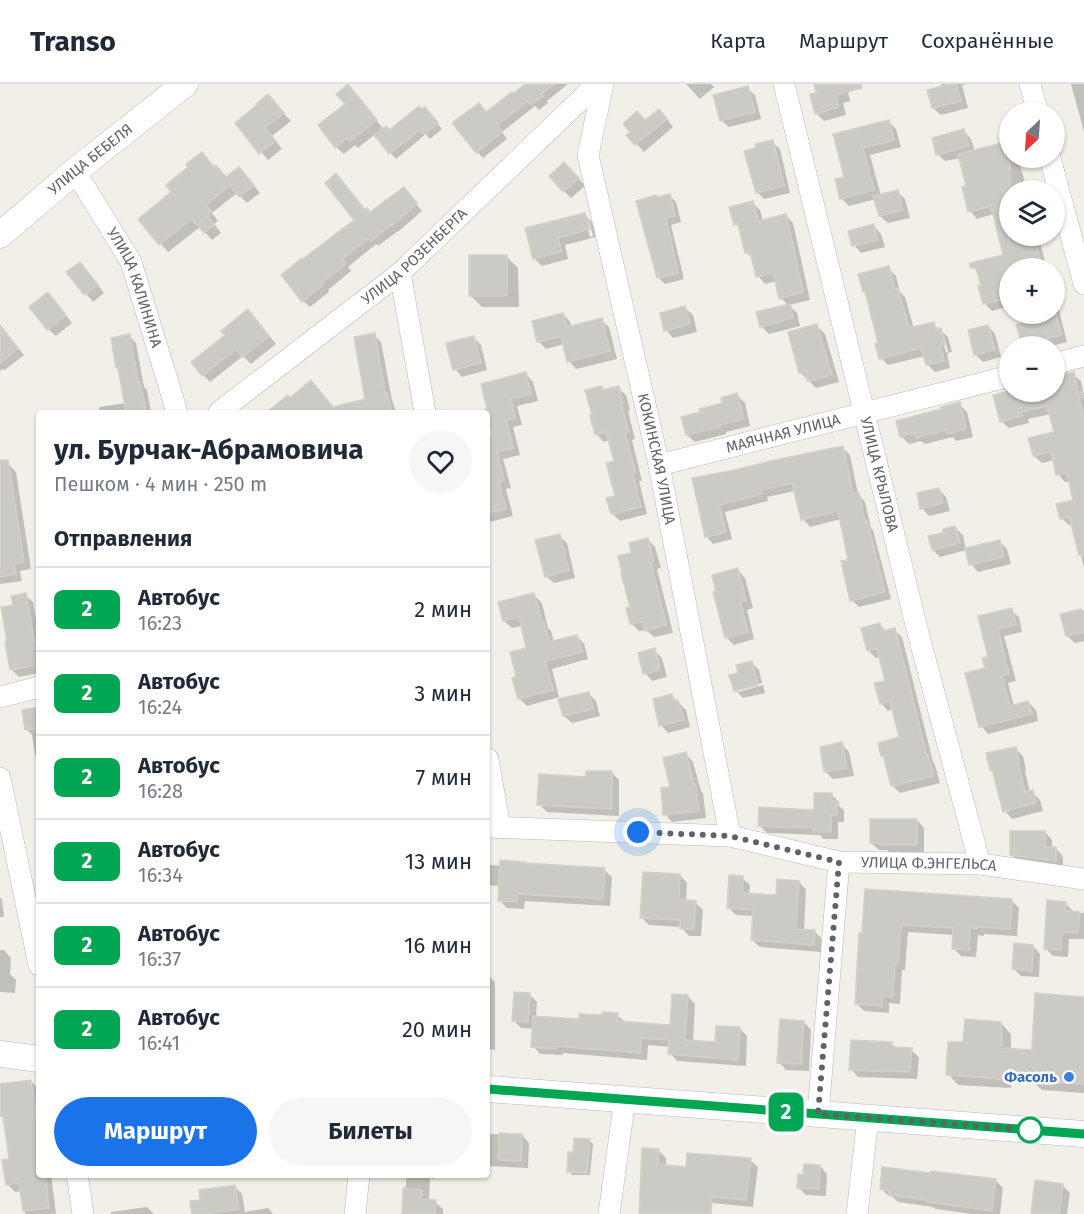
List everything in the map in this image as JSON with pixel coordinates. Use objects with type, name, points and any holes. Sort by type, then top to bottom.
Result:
[{"type":"street","name":"УЛИЦА БЕБЕЛЯ","points":[[0,235],[75,171],[184,84]]},
{"type":"street","name":"УЛИЦА РОЗЕНБЕРГА","points":[[222,410],[400,273],[597,84]]},
{"type":"street","name":"КОКИНСКАЯ УЛИЦА","points":[[603,84],[588,155],[659,465],[730,836]]},
{"type":"street","name":"УЛИЦА КРЫЛОВА","points":[[784,84],[918,633],[980,864]]},
{"type":"street","points":[[1030,84],[1035,102]]},
{"type":"street","points":[[1053,168],[1084,284]]},
{"type":"street","name":"УЛИЦА КАЛИНИНА","points":[[75,171],[131,262],[176,410]]},
{"type":"street","points":[[400,273],[425,410]]},
{"type":"street","points":[[1065,361],[1084,356]]},
{"type":"street","name":"МАЯЧНАЯ УЛИЦА","points":[[659,465],[999,379]]},
{"type":"street","points":[[0,696],[36,688]]},
{"type":"street","points":[[0,778],[36,951]]},
{"type":"street","points":[[490,782],[494,828]]},
{"type":"street","name":"УЛИЦА Ф.ЭНГЕЛЬСА","points":[[494,828],[730,836],[839,862],[980,864],[1084,879]]},
{"type":"street","points":[[818,1114],[839,862]]},
{"type":"street","points":[[0,1054],[36,1059]]},
{"type":"street","points":[[490,1089],[1084,1134]]},
{"type":"street","points":[[609,1214],[625,1098]]},
{"type":"street","points":[[856,1214],[868,1118]]},
{"type":"street","points":[[78,1178],[83,1214]]},
{"type":"street","points":[[355,1214],[359,1178]]},
{"type":"building","points":[[348,84],[377,120],[350,141],[347,138],[335,148],[318,125],[345,104],[336,94]]},
{"type":"building","points":[[525,84],[554,84],[531,105],[528,101],[497,125],[502,132],[476,153],[452,123],[479,103],[486,112]]},
{"type":"building","points":[[814,84],[861,84],[862,88],[836,95],[839,107],[815,114],[810,94],[816,93]]},
{"type":"building","points":[[956,84],[961,101],[932,108],[927,90]]},
{"type":"building","points":[[748,86],[755,112],[720,121],[713,95]]},
{"type":"building","points":[[268,94],[284,113],[265,128],[276,141],[259,154],[235,123]]},
{"type":"building","points":[[419,106],[421,109],[425,107],[438,123],[424,134],[420,130],[389,154],[374,135],[386,126],[389,130]]},
{"type":"building","points":[[659,109],[667,119],[635,145],[626,135],[630,132],[623,124],[637,111],[645,120]]},
{"type":"building","points":[[889,120],[894,140],[863,148],[874,190],[840,199],[835,179],[844,177],[833,134]]},
{"type":"building","points":[[964,129],[969,146],[936,155],[932,138]]},
{"type":"building","points":[[773,140],[784,186],[756,193],[744,151],[756,148],[755,144]]},
{"type":"building","points":[[999,144],[999,168],[1010,168],[1010,180],[999,180],[999,239],[991,206],[968,212],[962,187],[966,186],[958,154]]},
{"type":"building","points":[[202,152],[226,177],[239,167],[254,185],[239,197],[230,185],[206,205],[212,212],[207,216],[214,225],[204,233],[192,219],[159,245],[138,219],[171,192],[166,185],[188,167],[186,164]]},
{"type":"building","points":[[564,162],[579,178],[563,192],[549,176]]},
{"type":"building","points":[[336,173],[365,210],[367,208],[370,212],[404,187],[417,203],[392,226],[371,241],[369,238],[342,259],[346,264],[302,302],[281,275],[354,220],[325,183]]},
{"type":"building","points":[[898,190],[903,210],[879,216],[873,196]]},
{"type":"building","points":[[670,194],[675,216],[666,218],[678,273],[657,278],[636,201],[656,195],[657,197]]},
{"type":"building","points":[[753,201],[758,221],[786,214],[803,292],[779,299],[773,273],[756,277],[750,252],[745,253],[738,224],[734,225],[729,207]]},
{"type":"building","points":[[585,213],[590,229],[558,238],[562,252],[533,259],[525,228]]},
{"type":"building","points":[[874,224],[878,240],[852,246],[848,231]]},
{"type":"building","points":[[1001,246],[1036,246],[1040,258],[999,258],[999,300],[983,304],[976,268],[970,268],[970,263],[1003,255]]},
{"type":"building","points":[[469,255],[507,255],[507,296],[469,296]]},
{"type":"building","points":[[80,262],[98,285],[84,295],[66,272]]},
{"type":"building","points":[[889,266],[895,289],[898,288],[909,328],[934,322],[936,329],[941,328],[945,345],[940,346],[944,361],[926,365],[921,348],[879,359],[875,344],[878,343],[865,291],[863,292],[858,274]]},
{"type":"building","points":[[48,292],[66,315],[47,330],[29,307]]},
{"type":"building","points":[[790,304],[793,318],[760,327],[756,312]]},
{"type":"building","points":[[685,306],[690,324],[664,331],[660,313]]},
{"type":"building","points":[[248,309],[269,336],[243,357],[236,349],[202,376],[191,362],[225,335],[221,331]]},
{"type":"building","points":[[563,313],[567,327],[602,318],[610,351],[567,362],[561,336],[537,342],[532,321]]},
{"type":"building","points":[[817,324],[832,375],[808,381],[805,371],[799,373],[788,332]]},
{"type":"building","points":[[1058,324],[1061,335],[1019,336],[1016,325]]},
{"type":"building","points":[[0,325],[18,348],[0,363]]},
{"type":"building","points":[[988,325],[995,350],[974,355],[968,330]]},
{"type":"building","points":[[375,333],[385,394],[387,393],[391,410],[269,410],[288,395],[290,398],[311,380],[333,407],[365,399],[354,337]]},
{"type":"building","points":[[130,334],[138,382],[140,382],[146,410],[126,410],[111,338]]},
{"type":"building","points":[[474,336],[481,363],[453,370],[446,343]]},
{"type":"building","points":[[526,372],[531,394],[511,399],[515,418],[506,420],[513,448],[497,452],[504,480],[499,482],[506,509],[490,513],[490,436],[492,436],[490,410],[485,410],[487,409],[481,384]]},
{"type":"building","points":[[1074,372],[1078,392],[1083,392],[1084,397],[1079,398],[1084,418],[1084,555],[1079,555],[1069,516],[1060,519],[1056,504],[1073,500],[1067,473],[1056,475],[1051,452],[1033,456],[1028,438],[1054,432],[1047,406],[1021,412],[1022,416],[1000,422],[993,395],[999,394],[999,402],[1065,402],[1065,374]]},
{"type":"building","points":[[602,386],[603,390],[619,386],[629,432],[625,433],[636,473],[633,474],[641,507],[611,514],[606,498],[615,496],[606,463],[614,461],[606,432],[595,435],[585,390]]},
{"type":"building","points":[[737,393],[744,419],[686,435],[681,417],[700,412],[699,409],[723,403],[721,398]]},
{"type":"building","points":[[960,402],[966,429],[947,434],[946,430],[916,438],[914,433],[900,437],[896,421]]},
{"type":"building","points":[[843,446],[853,494],[859,493],[885,592],[850,601],[841,561],[848,560],[838,511],[801,520],[792,483],[761,490],[762,494],[719,505],[726,532],[705,537],[692,478]]},
{"type":"building","points":[[0,460],[8,460],[24,562],[14,564],[16,574],[0,577]]},
{"type":"building","points":[[939,488],[943,503],[920,509],[917,493]]},
{"type":"building","points":[[955,526],[960,543],[932,550],[928,536],[943,533],[943,529]]},
{"type":"building","points":[[560,534],[569,570],[545,577],[535,540]]},
{"type":"building","points":[[648,538],[654,561],[651,562],[666,625],[645,631],[643,621],[630,624],[626,608],[630,607],[618,556],[631,553],[629,543]]},
{"type":"building","points":[[1000,540],[1004,557],[969,565],[965,548]]},
{"type":"building","points":[[738,568],[746,601],[740,602],[748,632],[725,638],[713,592],[716,592],[712,575]]},
{"type":"building","points":[[26,593],[34,641],[36,641],[36,666],[10,670],[1,607],[13,605],[11,596]]},
{"type":"building","points":[[534,593],[549,642],[577,635],[582,652],[545,661],[553,690],[518,699],[512,678],[516,677],[510,652],[526,648],[519,617],[503,621],[498,602]]},
{"type":"building","points":[[1012,608],[1016,625],[998,629],[1009,674],[1002,676],[1010,706],[1028,701],[1032,714],[979,727],[965,673],[985,668],[982,658],[988,657],[978,616]]},
{"type":"building","points":[[1081,609],[1084,632],[1066,636],[1060,614]]},
{"type":"building","points":[[880,623],[882,631],[895,628],[934,776],[891,786],[878,743],[899,737],[890,701],[880,704],[874,683],[885,681],[877,649],[867,651],[861,628]]},
{"type":"building","points":[[655,648],[660,670],[643,674],[638,653]]},
{"type":"building","points":[[752,661],[758,685],[734,691],[729,675],[738,673],[736,665]]},
{"type":"building","points":[[589,692],[593,709],[563,716],[558,699]]},
{"type":"building","points":[[672,694],[674,702],[678,700],[684,720],[659,726],[653,699]]},
{"type":"building","points":[[36,708],[36,728],[25,730],[22,710]]},
{"type":"building","points":[[842,742],[847,768],[824,772],[820,747]]},
{"type":"building","points":[[1016,747],[1025,792],[1033,790],[1036,803],[1003,812],[986,753]]},
{"type":"building","points":[[686,752],[694,784],[696,784],[699,811],[663,815],[661,788],[670,787],[663,758]]},
{"type":"building","points":[[586,771],[612,771],[612,809],[537,805],[539,774],[586,777]]},
{"type":"building","points":[[814,793],[832,793],[832,801],[837,801],[837,815],[831,815],[831,832],[814,832],[814,828],[758,826],[759,807],[814,810]]},
{"type":"building","points":[[870,819],[917,819],[917,845],[870,843]]},
{"type":"building","points":[[1010,831],[1045,831],[1045,847],[1056,847],[1056,861],[1010,855]]},
{"type":"building","points":[[500,860],[605,868],[603,899],[517,894],[517,902],[498,901]]},
{"type":"building","points":[[643,872],[680,874],[679,899],[696,901],[694,929],[680,929],[680,920],[640,918]]},
{"type":"building","points":[[729,875],[743,876],[742,893],[776,895],[777,879],[799,881],[796,929],[815,930],[814,945],[751,940],[753,910],[727,908]]},
{"type":"building","points":[[865,889],[1012,899],[1010,929],[970,928],[969,950],[952,949],[953,928],[901,925],[893,997],[882,996],[882,1006],[855,1004],[859,933],[862,933]]},
{"type":"building","points":[[1047,900],[1066,902],[1065,911],[1080,912],[1078,933],[1062,932],[1061,950],[1044,949]]},
{"type":"building","points":[[1014,943],[1033,945],[1032,971],[1012,969]]},
{"type":"building","points":[[514,992],[530,993],[528,1022],[512,1021]]},
{"type":"building","points":[[1035,993],[1084,997],[1084,1084],[1030,1081],[1030,1074],[1001,1072],[1001,1079],[946,1075],[948,1042],[963,1042],[965,1019],[1001,1022],[1002,1048],[1032,1050]]},
{"type":"building","points":[[672,994],[688,995],[685,1040],[715,1042],[716,1026],[740,1027],[738,1060],[668,1054],[669,1040],[641,1038],[640,1053],[556,1046],[556,1049],[531,1047],[533,1016],[579,1019],[579,1014],[618,1013],[617,1021],[670,1025]]},
{"type":"building","points":[[780,1019],[804,1021],[801,1064],[777,1063]]},
{"type":"building","points":[[851,1040],[892,1042],[892,1047],[912,1048],[910,1072],[849,1070]]},
{"type":"building","points":[[31,1080],[36,1112],[36,1178],[45,1178],[49,1208],[23,1211],[19,1183],[6,1185],[2,1160],[9,1159],[3,1116],[0,1116],[0,1084]]},
{"type":"building","points":[[499,1133],[522,1134],[521,1161],[498,1160]]},
{"type":"building","points":[[574,1138],[590,1139],[587,1173],[567,1172],[568,1152],[573,1152]]},
{"type":"building","points":[[642,1148],[659,1149],[658,1164],[686,1167],[687,1153],[751,1158],[746,1200],[712,1197],[711,1214],[639,1214]]},
{"type":"building","points":[[804,1164],[820,1165],[819,1189],[797,1188],[798,1174],[803,1175]]},
{"type":"building","points":[[882,1167],[996,1179],[992,1211],[889,1195],[889,1191],[880,1189]]},
{"type":"building","points":[[1035,1180],[1063,1184],[1059,1214],[1031,1214]]},
{"type":"building","points":[[235,1185],[239,1209],[192,1214],[190,1201],[200,1200],[199,1190]]},
{"type":"building","points":[[403,1188],[422,1190],[421,1199],[436,1200],[435,1214],[402,1214]]},
{"type":"bus line","name":"2","points":[[490,1089],[1084,1134]]},
{"type":"place","name":"Фасоль","points":[[1069,1077]]},
{"type":"route","points":[[638,832],[730,836],[839,862],[818,1114],[1030,1130]]}]
